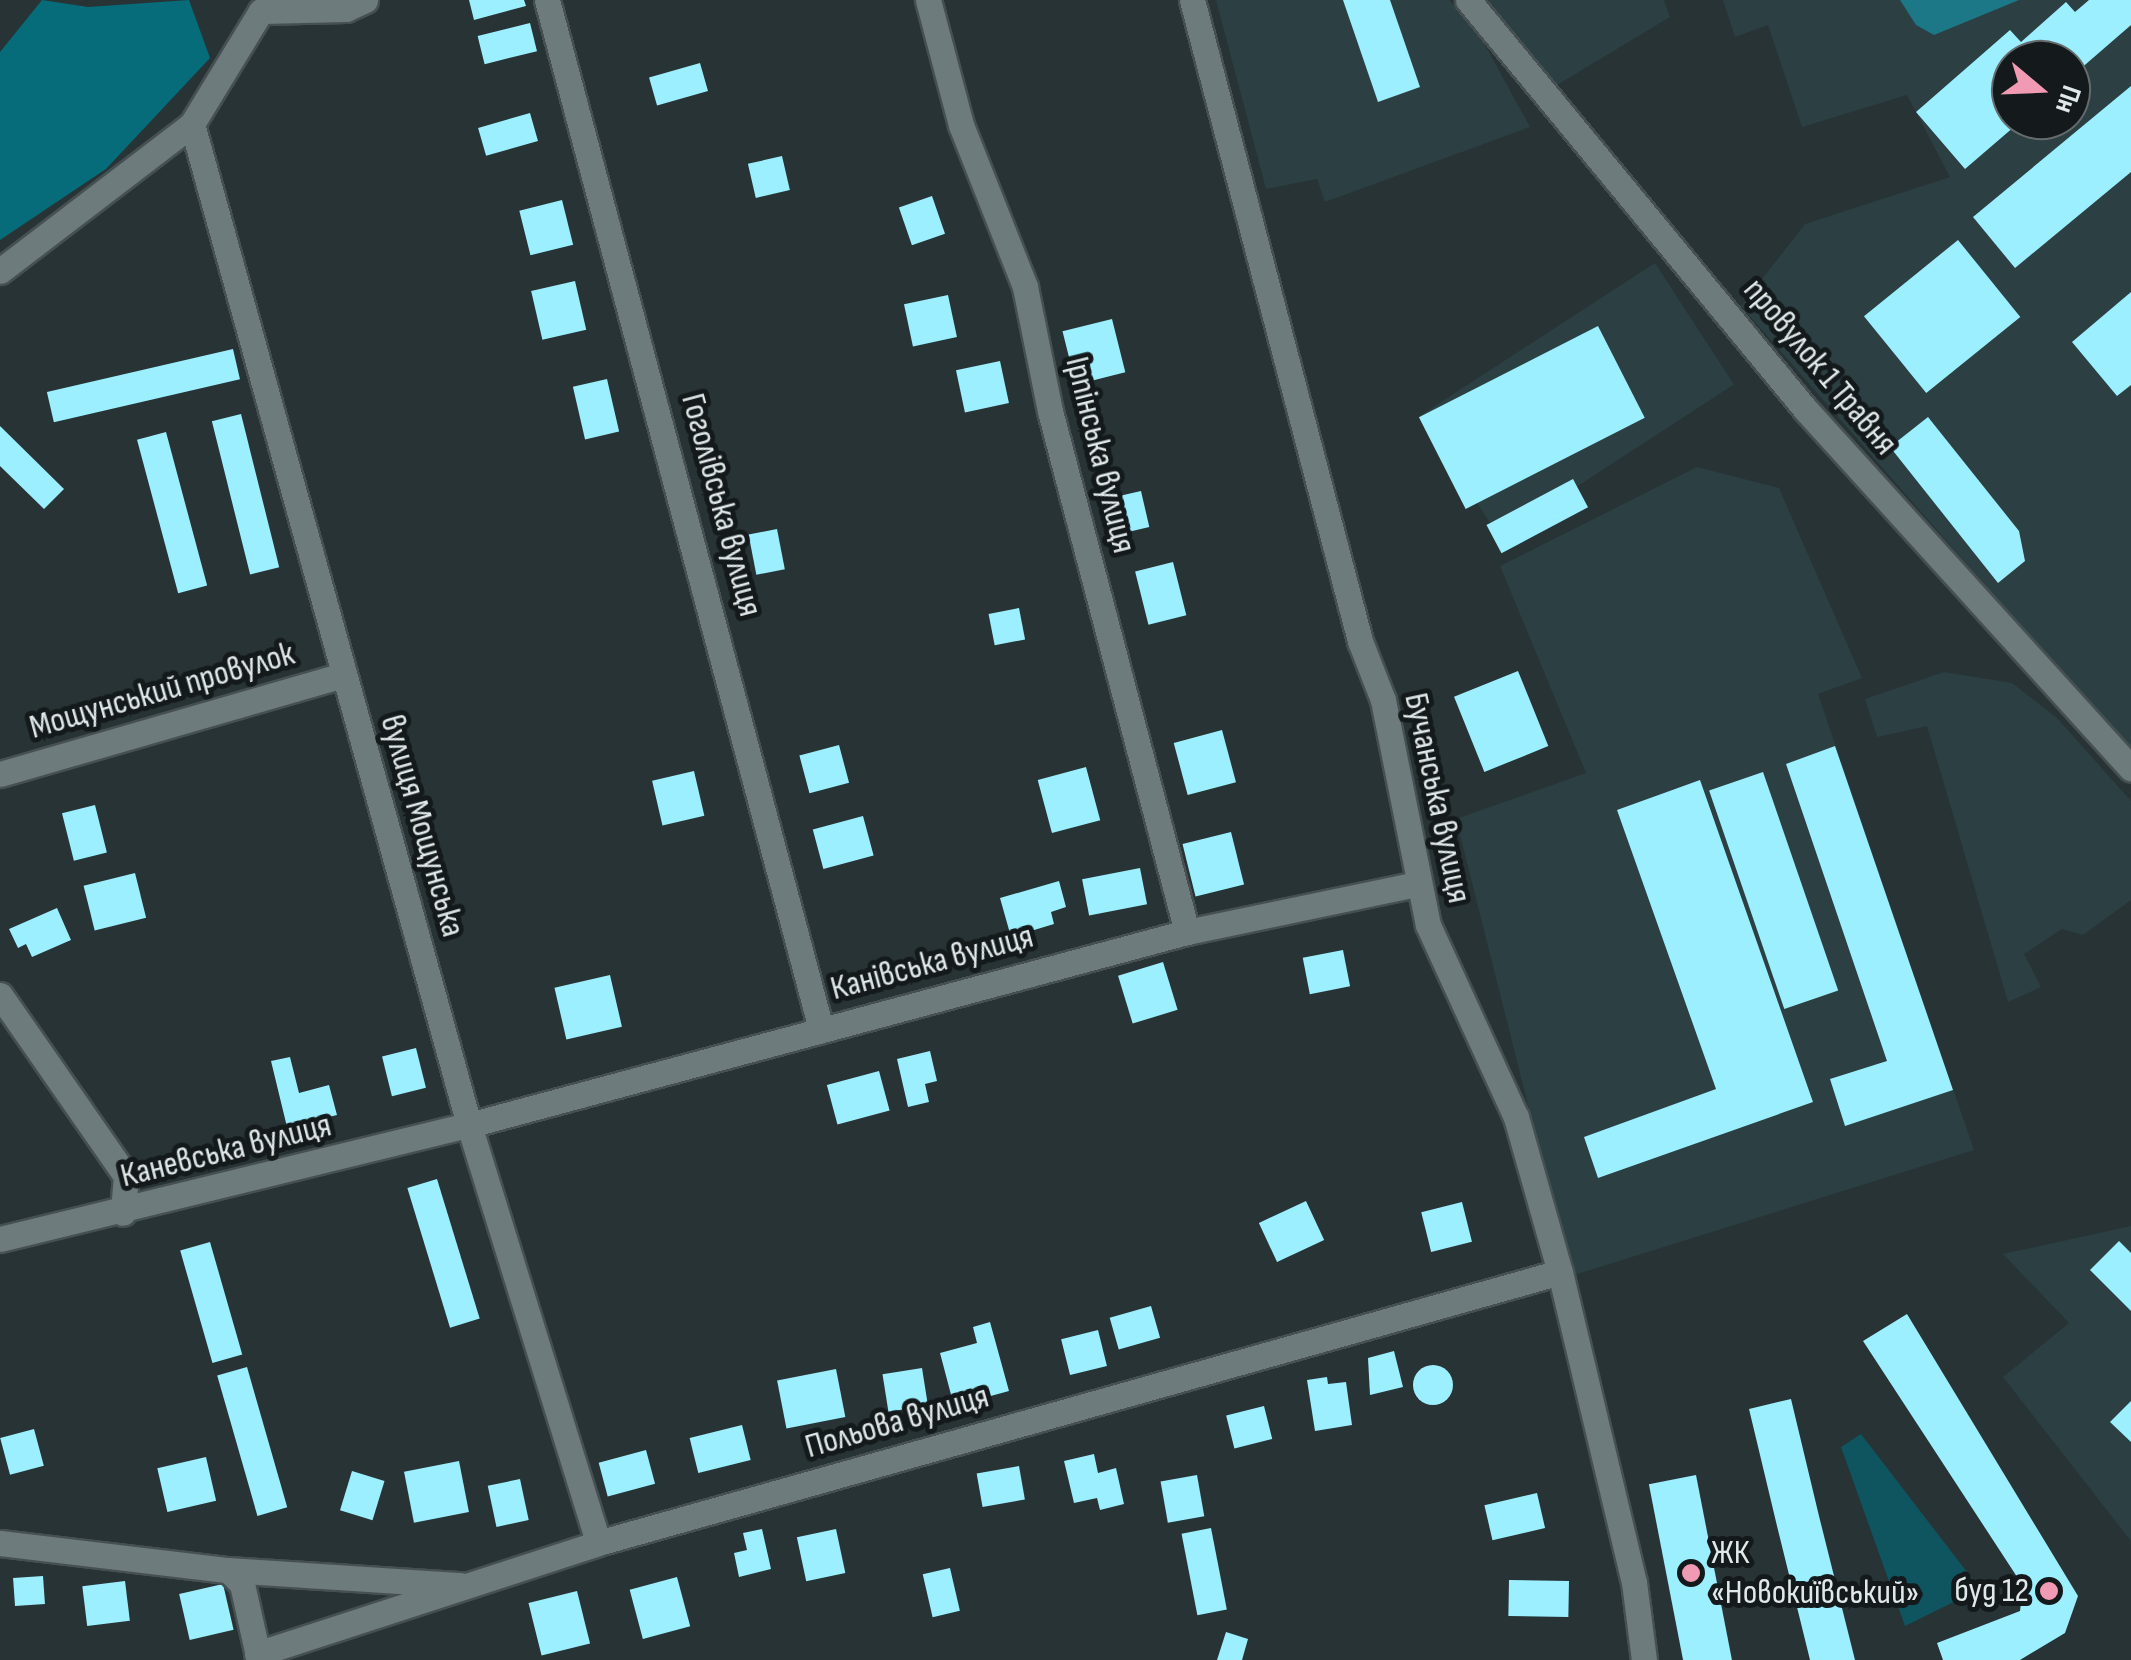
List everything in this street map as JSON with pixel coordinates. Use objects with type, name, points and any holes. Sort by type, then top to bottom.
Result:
[{"type":"street","points":[[0,271],[192,124],[261,11],[346,9],[365,0]]},
{"type":"street","name":"Гоголівська вулиця","points":[[547,0],[821,1029]]},
{"type":"street","name":"Ірпінська вулиця","points":[[928,0],[961,125],[1025,287],[1050,411],[1188,932]]},
{"type":"street","name":"Бучанська вулиця","points":[[1192,0],[1360,642],[1383,700],[1417,884],[1516,1116],[1560,1272],[1634,1582],[1644,1660]]},
{"type":"street","name":"провулок 1 Травня","points":[[1468,0],[1806,410],[2131,768]]},
{"type":"street","name":"вулиця Мощунська","points":[[192,124],[469,1126],[598,1544]]},
{"type":"street","name":"Мощунський провулок","points":[[0,774],[344,676]]},
{"type":"street","name":"Канівська вулиця","points":[[469,1126],[1188,932],[1417,884]]},
{"type":"street","points":[[0,996],[126,1176],[123,1214]]},
{"type":"street","name":"Каневська вулиця","points":[[0,1240],[123,1214],[469,1126]]},
{"type":"street","name":"Польова вулиця","points":[[228,1570],[242,1584],[258,1657],[598,1544],[1560,1272]]},
{"type":"street","points":[[0,1543],[228,1570],[477,1586]]},
{"type":"shaded area","points":[[42,0],[88,7],[189,0],[210,58],[106,169],[0,240],[0,52]]},
{"type":"shaded area","points":[[1216,0],[1449,0],[1473,23],[1530,127],[1325,202],[1317,179],[1266,189]]},
{"type":"shaded area","points":[[1477,0],[1664,0],[1670,17],[1557,85]]},
{"type":"shaded area","points":[[1723,0],[2131,0],[2131,752],[1741,306],[1805,224],[1950,177],[1907,95],[1802,127],[1768,25],[1735,37]]},
{"type":"shaded area","points":[[1900,0],[2019,0],[1934,35],[1916,25]]},
{"type":"shaded area","points":[[1655,263],[1734,385],[1499,537],[1420,415]]},
{"type":"shaded area","points":[[1697,467],[1779,488],[1862,678],[1818,694],[1974,1150],[1571,1276],[1456,819],[1586,773],[1500,566]]},
{"type":"shaded area","points":[[1944,672],[2012,683],[2057,718],[2131,801],[2131,900],[2083,935],[2062,929],[2024,954],[2041,987],[2008,1002],[1927,726],[1877,737],[1865,699]]},
{"type":"shaded area","points":[[2131,1226],[2131,1541],[2003,1377],[2069,1323],[2003,1254]]},
{"type":"shaded area","points":[[1861,1434],[1980,1589],[1905,1626],[1841,1447]]},
{"type":"building","points":[[469,0],[524,0],[526,6],[474,20]]},
{"type":"building","points":[[1343,0],[1390,0],[1420,87],[1378,102]]},
{"type":"building","points":[[2089,0],[2131,0],[2131,25],[2091,60],[2091,40],[2023,40],[2066,2],[2075,12]]},
{"type":"building","points":[[530,23],[537,51],[485,64],[478,36]]},
{"type":"building","points":[[2010,30],[2019,40],[1999,40]]},
{"type":"building","points":[[1991,47],[1991,140],[1999,140],[1965,169],[1916,112]]},
{"type":"building","points":[[700,63],[708,91],[657,105],[649,78]]},
{"type":"building","points":[[2131,86],[2131,172],[2015,268],[1973,217],[2066,140],[2091,140],[2091,119]]},
{"type":"building","points":[[530,113],[538,141],[486,156],[478,128]]},
{"type":"building","points":[[782,156],[790,190],[756,198],[748,164]]},
{"type":"building","points":[[932,196],[945,234],[912,245],[899,207]]},
{"type":"building","points":[[562,200],[573,245],[530,255],[519,211]]},
{"type":"building","points":[[1958,240],[2020,317],[1926,393],[1864,316]]},
{"type":"building","points":[[575,281],[586,330],[542,340],[531,291]]},
{"type":"building","points":[[2131,292],[2131,385],[2117,396],[2072,342]]},
{"type":"building","points":[[948,295],[957,337],[913,346],[904,304]]},
{"type":"building","points":[[1112,319],[1125,372],[1076,385],[1063,331]]},
{"type":"building","points":[[1598,326],[1645,418],[1466,509],[1419,417]]},
{"type":"building","points":[[233,349],[240,379],[54,422],[47,392]]},
{"type":"building","points":[[1000,361],[1009,403],[965,412],[956,370]]},
{"type":"building","points":[[607,379],[619,432],[585,439],[573,387]]},
{"type":"building","points":[[241,414],[279,567],[250,575],[212,421]]},
{"type":"building","points":[[1928,417],[2019,531],[2025,561],[1998,583],[1890,447]]},
{"type":"building","points":[[0,426],[64,489],[44,509],[0,466]]},
{"type":"building","points":[[166,432],[207,586],[178,593],[137,440]]},
{"type":"building","points":[[1573,479],[1588,507],[1501,553],[1486,525]]},
{"type":"building","points":[[1141,491],[1149,527],[1114,535],[1106,499]]},
{"type":"building","points":[[777,529],[785,569],[756,575],[749,535]]},
{"type":"building","points":[[1173,562],[1186,615],[1148,625],[1135,571]]},
{"type":"building","points":[[1019,608],[1025,639],[995,645],[989,614]]},
{"type":"building","points":[[1518,671],[1548,746],[1484,772],[1454,697]]},
{"type":"building","points":[[1222,730],[1236,782],[1188,795],[1174,743]]},
{"type":"building","points":[[839,745],[849,783],[809,793],[799,756]]},
{"type":"building","points":[[1835,746],[1953,1090],[1845,1126],[1830,1079],[1887,1061],[1786,764]]},
{"type":"building","points":[[1086,767],[1100,820],[1052,833],[1038,780]]},
{"type":"building","points":[[694,771],[704,816],[662,825],[652,781]]},
{"type":"building","points":[[1763,772],[1838,990],[1784,1009],[1709,791]]},
{"type":"building","points":[[1700,780],[1813,1102],[1598,1178],[1584,1137],[1716,1089],[1617,810]]},
{"type":"building","points":[[95,805],[107,853],[74,861],[62,813]]},
{"type":"building","points":[[863,816],[874,856],[823,869],[813,829]]},
{"type":"building","points":[[1231,832],[1244,884],[1196,896],[1182,844]]},
{"type":"building","points":[[1140,868],[1147,904],[1089,916],[1082,879]]},
{"type":"building","points":[[135,873],[146,918],[95,930],[84,886]]},
{"type":"building","points":[[1059,881],[1066,907],[1051,912],[1054,924],[1011,937],[1000,898]]},
{"type":"building","points":[[57,908],[71,940],[32,957],[26,944],[18,948],[9,929]]},
{"type":"building","points":[[1343,950],[1350,986],[1310,994],[1303,958]]},
{"type":"building","points":[[1163,962],[1178,1010],[1133,1024],[1118,976]]},
{"type":"building","points":[[610,975],[622,1027],[566,1039],[554,988]]},
{"type":"building","points":[[416,1048],[426,1088],[392,1096],[382,1056]]},
{"type":"building","points":[[930,1051],[937,1081],[925,1084],[929,1102],[908,1107],[897,1059]]},
{"type":"building","points":[[290,1057],[299,1093],[329,1085],[337,1115],[287,1127],[271,1061]]},
{"type":"building","points":[[879,1071],[890,1111],[837,1125],[827,1085]]},
{"type":"building","points":[[437,1179],[480,1319],[450,1328],[407,1188]]},
{"type":"building","points":[[1306,1201],[1324,1240],[1277,1262],[1259,1223]]},
{"type":"building","points":[[1462,1202],[1472,1242],[1431,1252],[1421,1212]]},
{"type":"building","points":[[2119,1241],[2131,1253],[2131,1311],[2090,1270]]},
{"type":"building","points":[[210,1242],[242,1354],[212,1363],[180,1251]]},
{"type":"building","points":[[1151,1306],[1160,1338],[1119,1350],[1110,1318]]},
{"type":"building","points":[[1907,1314],[2078,1596],[2065,1633],[2020,1660],[1943,1660],[1937,1643],[2020,1611],[2023,1586],[1863,1341]]},
{"type":"building","points":[[990,1322],[1009,1391],[954,1406],[940,1353],[977,1343],[973,1327]]},
{"type":"building","points":[[1098,1330],[1107,1366],[1070,1375],[1061,1339]]},
{"type":"building","points":[[1394,1351],[1403,1387],[1370,1395],[1368,1358]]},
{"type":"building","points":[[1433,1365],[1447,1371],[1453,1385],[1447,1399],[1433,1405],[1419,1399],[1413,1385],[1419,1371]]},
{"type":"building","points":[[247,1367],[287,1507],[257,1516],[217,1376]]},
{"type":"building","points":[[922,1368],[928,1406],[888,1412],[882,1374]]},
{"type":"building","points":[[836,1369],[845,1417],[786,1429],[777,1380]]},
{"type":"building","points":[[1327,1377],[1328,1384],[1346,1382],[1352,1425],[1315,1431],[1307,1380]]},
{"type":"building","points":[[1791,1399],[1855,1660],[1810,1660],[1777,1526],[1749,1409]]},
{"type":"building","points":[[2131,1401],[2131,1442],[2110,1422]]},
{"type":"building","points":[[1264,1406],[1272,1439],[1234,1448],[1226,1415]]},
{"type":"building","points":[[742,1425],[751,1460],[698,1473],[690,1438]]},
{"type":"building","points":[[34,1429],[44,1466],[10,1475],[0,1438]]},
{"type":"building","points":[[646,1450],[655,1484],[608,1496],[599,1463]]},
{"type":"building","points":[[1094,1454],[1098,1473],[1116,1468],[1124,1504],[1100,1510],[1097,1498],[1074,1503],[1064,1461]]},
{"type":"building","points":[[206,1457],[216,1501],[167,1512],[157,1468]]},
{"type":"building","points":[[459,1461],[469,1512],[414,1523],[404,1472]]},
{"type":"building","points":[[1019,1466],[1025,1499],[983,1507],[977,1473]]},
{"type":"building","points":[[352,1471],[385,1481],[373,1520],[340,1510]]},
{"type":"building","points":[[1197,1475],[1204,1516],[1168,1523],[1161,1481]]},
{"type":"building","name":"ЖК «Новокиївський»","points":[[1696,1475],[1732,1660],[1683,1660],[1649,1484]]},
{"type":"building","points":[[520,1479],[529,1520],[496,1527],[488,1486]]},
{"type":"building","points":[[1537,1493],[1545,1528],[1492,1540],[1484,1505]]},
{"type":"building","points":[[1211,1528],[1227,1609],[1197,1615],[1182,1534]]},
{"type":"building","points":[[762,1529],[771,1569],[739,1577],[734,1553],[747,1550],[743,1533]]},
{"type":"building","points":[[836,1529],[845,1573],[806,1581],[797,1537]]},
{"type":"building","points":[[950,1568],[960,1611],[933,1617],[923,1574]]},
{"type":"building","points":[[43,1576],[45,1604],[15,1606],[13,1578]]},
{"type":"building","points":[[677,1577],[690,1626],[643,1639],[630,1590]]},
{"type":"building","points":[[1509,1580],[1569,1581],[1568,1617],[1508,1616]]},
{"type":"building","points":[[125,1581],[130,1621],[87,1626],[82,1586]]},
{"type":"building","points":[[223,1584],[234,1630],[190,1640],[179,1594]]},
{"type":"building","points":[[577,1591],[590,1643],[542,1655],[528,1603]]},
{"type":"building","points":[[1226,1632],[1248,1639],[1242,1660],[1217,1660]]},
{"type":"place","name":"ЖК «Новокиївський»","points":[[1691,1573]]},
{"type":"place","name":"буд 12","points":[[2049,1591]]}]
